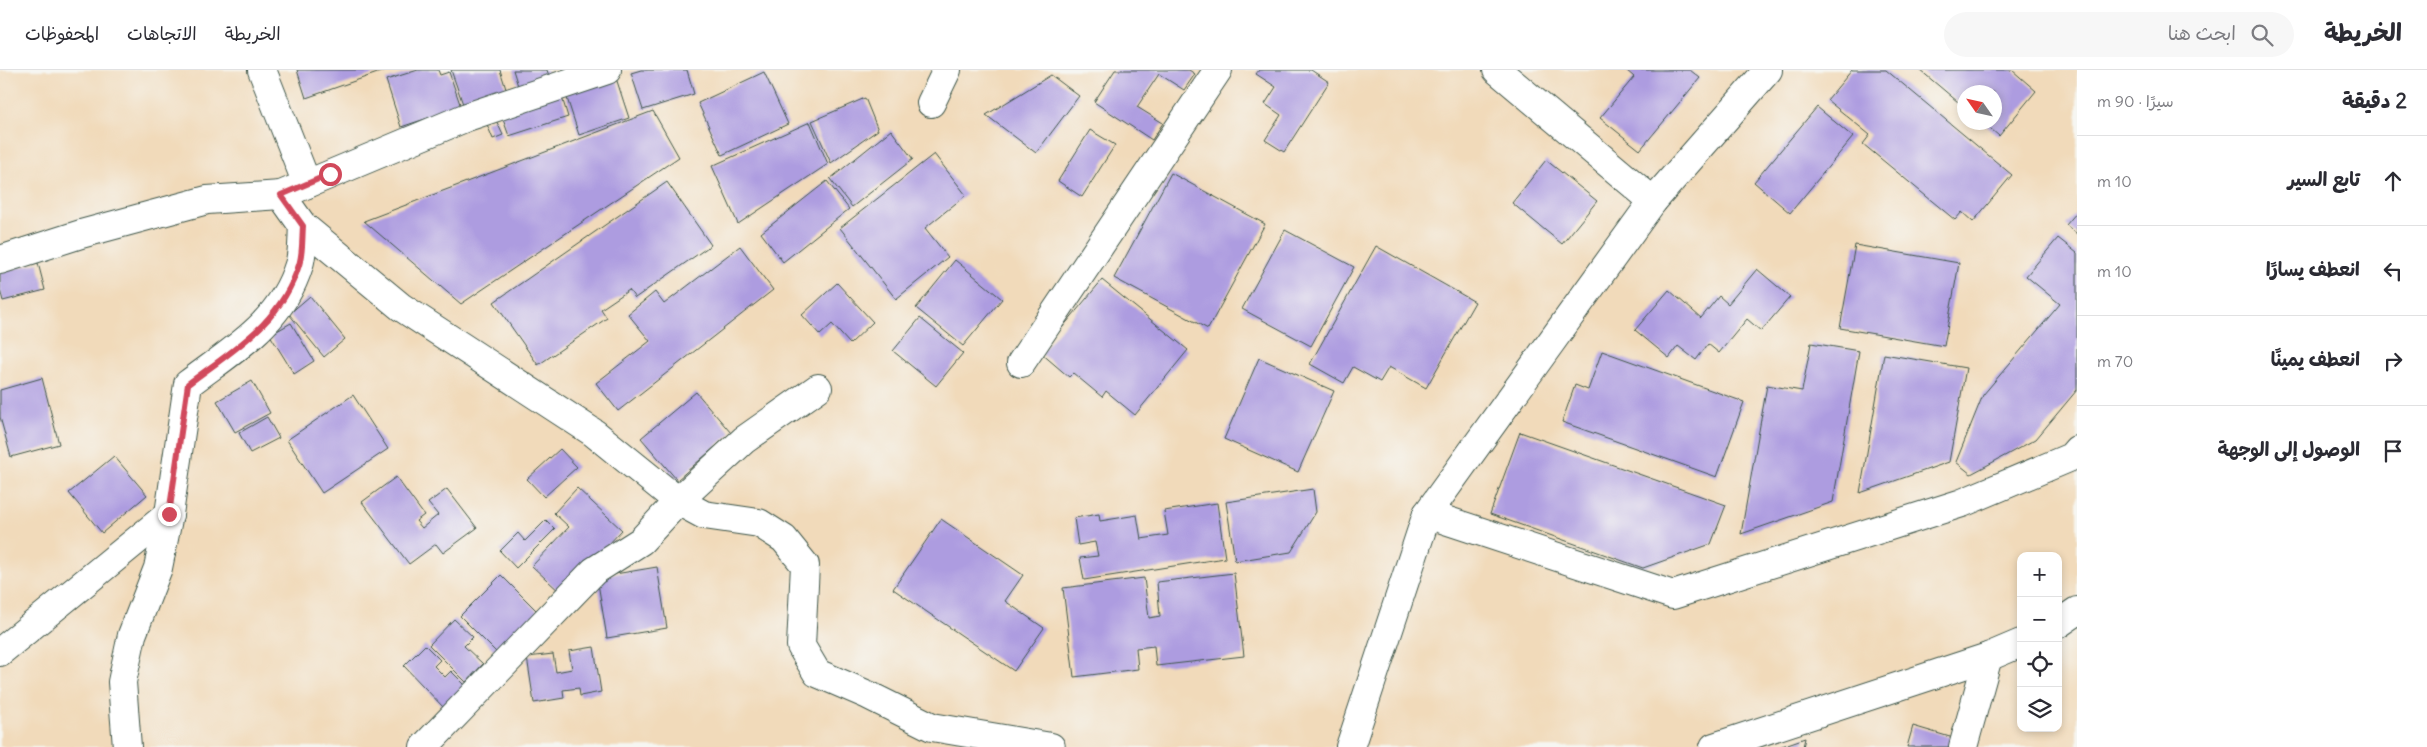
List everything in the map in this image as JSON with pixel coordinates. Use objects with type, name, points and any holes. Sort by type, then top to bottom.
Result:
[{"type":"street","points":[[262,70],[308,184]]},
{"type":"street","points":[[0,260],[81,234],[207,200],[281,195],[467,117],[607,70]]},
{"type":"street","points":[[931,103],[947,70]]},
{"type":"street","points":[[1021,363],[1218,70]]},
{"type":"street","points":[[1497,70],[1653,201]]},
{"type":"street","points":[[1347,746],[1427,514],[1653,201],[1768,70]]},
{"type":"street","points":[[281,195],[303,226],[401,308],[594,433],[678,500],[704,515],[759,523],[784,539],[805,565],[801,646],[817,673],[868,695],[932,727],[1050,747]]},
{"type":"street","points":[[127,747],[122,682],[132,635],[158,568],[169,514],[188,384],[262,327],[286,297],[300,263],[303,226]]},
{"type":"street","points":[[424,747],[594,571],[641,541],[678,500],[744,440],[818,388]]},
{"type":"street","points":[[1427,514],[1673,595],[1962,504],[2071,457],[2077,450]]},
{"type":"street","points":[[0,652],[169,514]]},
{"type":"street","points":[[2062,621],[2077,612]]},
{"type":"street","points":[[1714,747],[1988,657],[2017,645]]},
{"type":"street","points":[[1963,747],[1988,657]]},
{"type":"building","points":[[297,70],[386,70],[306,98]]},
{"type":"building","points":[[418,70],[438,70],[440,75],[449,72],[461,107],[401,127],[386,80]]},
{"type":"building","points":[[451,70],[500,70],[507,92],[464,107]]},
{"type":"building","points":[[513,70],[547,70],[549,76],[518,86]]},
{"type":"building","points":[[641,70],[687,70],[694,94],[643,110],[631,73]]},
{"type":"building","points":[[1115,70],[1189,70],[1195,74],[1184,90],[1159,74],[1137,107],[1163,123],[1152,140],[1094,102]]},
{"type":"building","points":[[1259,70],[1311,70],[1329,82],[1284,152],[1265,140],[1281,115],[1265,104],[1276,87],[1256,74]]},
{"type":"building","points":[[1626,70],[1690,70],[1700,78],[1640,150],[1600,118],[1634,77]]},
{"type":"building","points":[[1852,70],[1886,70],[2012,175],[1973,222],[1962,212],[1955,220],[1863,144],[1870,135],[1827,100]]},
{"type":"building","points":[[1920,70],[2012,70],[2036,91],[1999,136],[1992,130],[2002,130],[2002,85],[1957,85],[1957,101]]},
{"type":"building","points":[[764,72],[788,124],[722,155],[698,103]]},
{"type":"building","points":[[615,75],[629,118],[579,135],[565,92]]},
{"type":"building","points":[[1051,75],[1079,96],[1036,153],[986,115]]},
{"type":"building","points":[[560,91],[568,117],[509,136],[500,111]]},
{"type":"building","points":[[865,98],[878,130],[831,163],[812,121]]},
{"type":"building","points":[[1817,107],[1853,137],[1790,213],[1754,182]]},
{"type":"building","points":[[653,111],[679,157],[461,304],[364,221]]},
{"type":"building","points":[[495,118],[503,135],[493,139],[486,122]]},
{"type":"building","points":[[810,122],[828,164],[738,224],[712,166]]},
{"type":"building","points":[[891,130],[913,159],[852,207],[830,179]]},
{"type":"building","points":[[1090,130],[1115,145],[1082,197],[1058,181]]},
{"type":"building","points":[[934,154],[966,195],[925,228],[948,257],[896,299],[840,228]]},
{"type":"building","points":[[1546,160],[1597,201],[1562,244],[1512,203]]},
{"type":"building","points":[[1171,173],[1265,224],[1208,329],[1114,278]]},
{"type":"building","points":[[827,181],[849,209],[783,262],[761,233]]},
{"type":"building","points":[[667,182],[711,245],[635,298],[629,290],[601,309],[607,318],[538,365],[494,302]]},
{"type":"building","points":[[2077,212],[2077,234],[2066,225]]},
{"type":"building","points":[[1285,230],[1354,267],[1311,346],[1242,309]]},
{"type":"building","points":[[2058,238],[2077,253],[2077,390],[2036,439],[1971,474],[1956,462],[1983,395],[2060,304],[2026,276]]},
{"type":"building","points":[[1855,245],[1959,263],[1944,346],[1840,328]]},
{"type":"building","points":[[740,246],[773,290],[618,411],[596,383],[650,341],[628,314],[655,292],[664,304]]},
{"type":"building","points":[[1376,246],[1475,302],[1426,388],[1389,367],[1380,382],[1353,367],[1344,383],[1310,364]]},
{"type":"building","points":[[955,260],[1002,299],[963,346],[916,308]]},
{"type":"building","points":[[38,263],[45,290],[3,301],[0,290],[0,272]]},
{"type":"building","points":[[1757,269],[1790,297],[1761,331],[1747,319],[1719,353],[1708,344],[1696,360],[1678,346],[1669,358],[1635,330],[1669,290],[1701,318],[1719,296],[1728,304]]},
{"type":"building","points":[[1102,280],[1188,350],[1135,415],[1106,391],[1102,397],[1073,373],[1069,377],[1041,353]]},
{"type":"building","points":[[837,283],[873,322],[850,344],[832,324],[820,335],[802,315]]},
{"type":"building","points":[[310,296],[345,339],[324,357],[289,314]]},
{"type":"building","points":[[920,318],[963,353],[936,386],[893,351]]},
{"type":"building","points":[[291,323],[314,361],[294,374],[270,335]]},
{"type":"building","points":[[1811,343],[1859,351],[1833,502],[1741,534],[1767,385],[1802,391]]},
{"type":"building","points":[[1602,351],[1744,402],[1717,477],[1562,422],[1575,385],[1588,390]]},
{"type":"building","points":[[1884,354],[1966,368],[1949,462],[1860,493]]},
{"type":"building","points":[[1259,358],[1334,391],[1298,472],[1224,439]]},
{"type":"building","points":[[42,378],[59,444],[11,457],[0,417],[0,390]]},
{"type":"building","points":[[252,381],[270,413],[235,432],[217,401]]},
{"type":"building","points":[[696,392],[731,433],[677,480],[641,438]]},
{"type":"building","points":[[353,395],[388,449],[322,493],[287,440]]},
{"type":"building","points":[[267,417],[279,438],[250,453],[239,433]]},
{"type":"building","points":[[1520,432],[1726,505],[1711,544],[1643,568],[1490,514]]},
{"type":"building","points":[[560,449],[577,467],[544,497],[527,479]]},
{"type":"building","points":[[114,456],[147,495],[102,533],[69,493]]},
{"type":"building","points":[[396,477],[424,515],[416,521],[422,528],[438,515],[428,503],[447,489],[477,528],[443,553],[436,544],[409,564],[362,502]]},
{"type":"building","points":[[577,488],[622,530],[562,594],[532,566],[569,527],[554,513]]},
{"type":"building","points":[[1313,489],[1316,512],[1291,552],[1235,561],[1226,502]]},
{"type":"building","points":[[1217,503],[1225,558],[1084,580],[1080,558],[1098,556],[1095,542],[1078,545],[1074,518],[1099,514],[1100,521],[1137,515],[1141,539],[1168,535],[1164,511]]},
{"type":"building","points":[[941,519],[1023,575],[1005,601],[1044,628],[1014,671],[893,589]]},
{"type":"building","points":[[546,520],[555,529],[516,568],[500,551],[518,533],[525,541]]},
{"type":"building","points":[[657,567],[667,628],[607,638],[597,577]]},
{"type":"building","points":[[1234,573],[1244,656],[1156,666],[1154,646],[1136,648],[1138,669],[1074,677],[1063,588],[1144,578],[1149,618],[1160,616],[1157,582]]},
{"type":"building","points":[[501,575],[541,615],[500,656],[460,616]]},
{"type":"building","points":[[454,619],[473,637],[464,646],[483,664],[466,682],[429,645]]},
{"type":"building","points":[[425,645],[440,660],[434,666],[445,677],[451,671],[467,687],[444,708],[404,666]]},
{"type":"building","points":[[594,647],[601,692],[580,696],[579,688],[563,690],[564,698],[534,703],[527,657],[553,654],[556,672],[572,669],[569,651]]},
{"type":"building","points":[[1913,726],[1960,740],[1958,747],[1907,747]]},
{"type":"building","points":[[1805,738],[1803,747],[1779,747]]},
{"type":"route","points":[[169,514],[188,384],[262,327],[286,297],[300,263],[303,226],[281,195],[330,174]]}]
